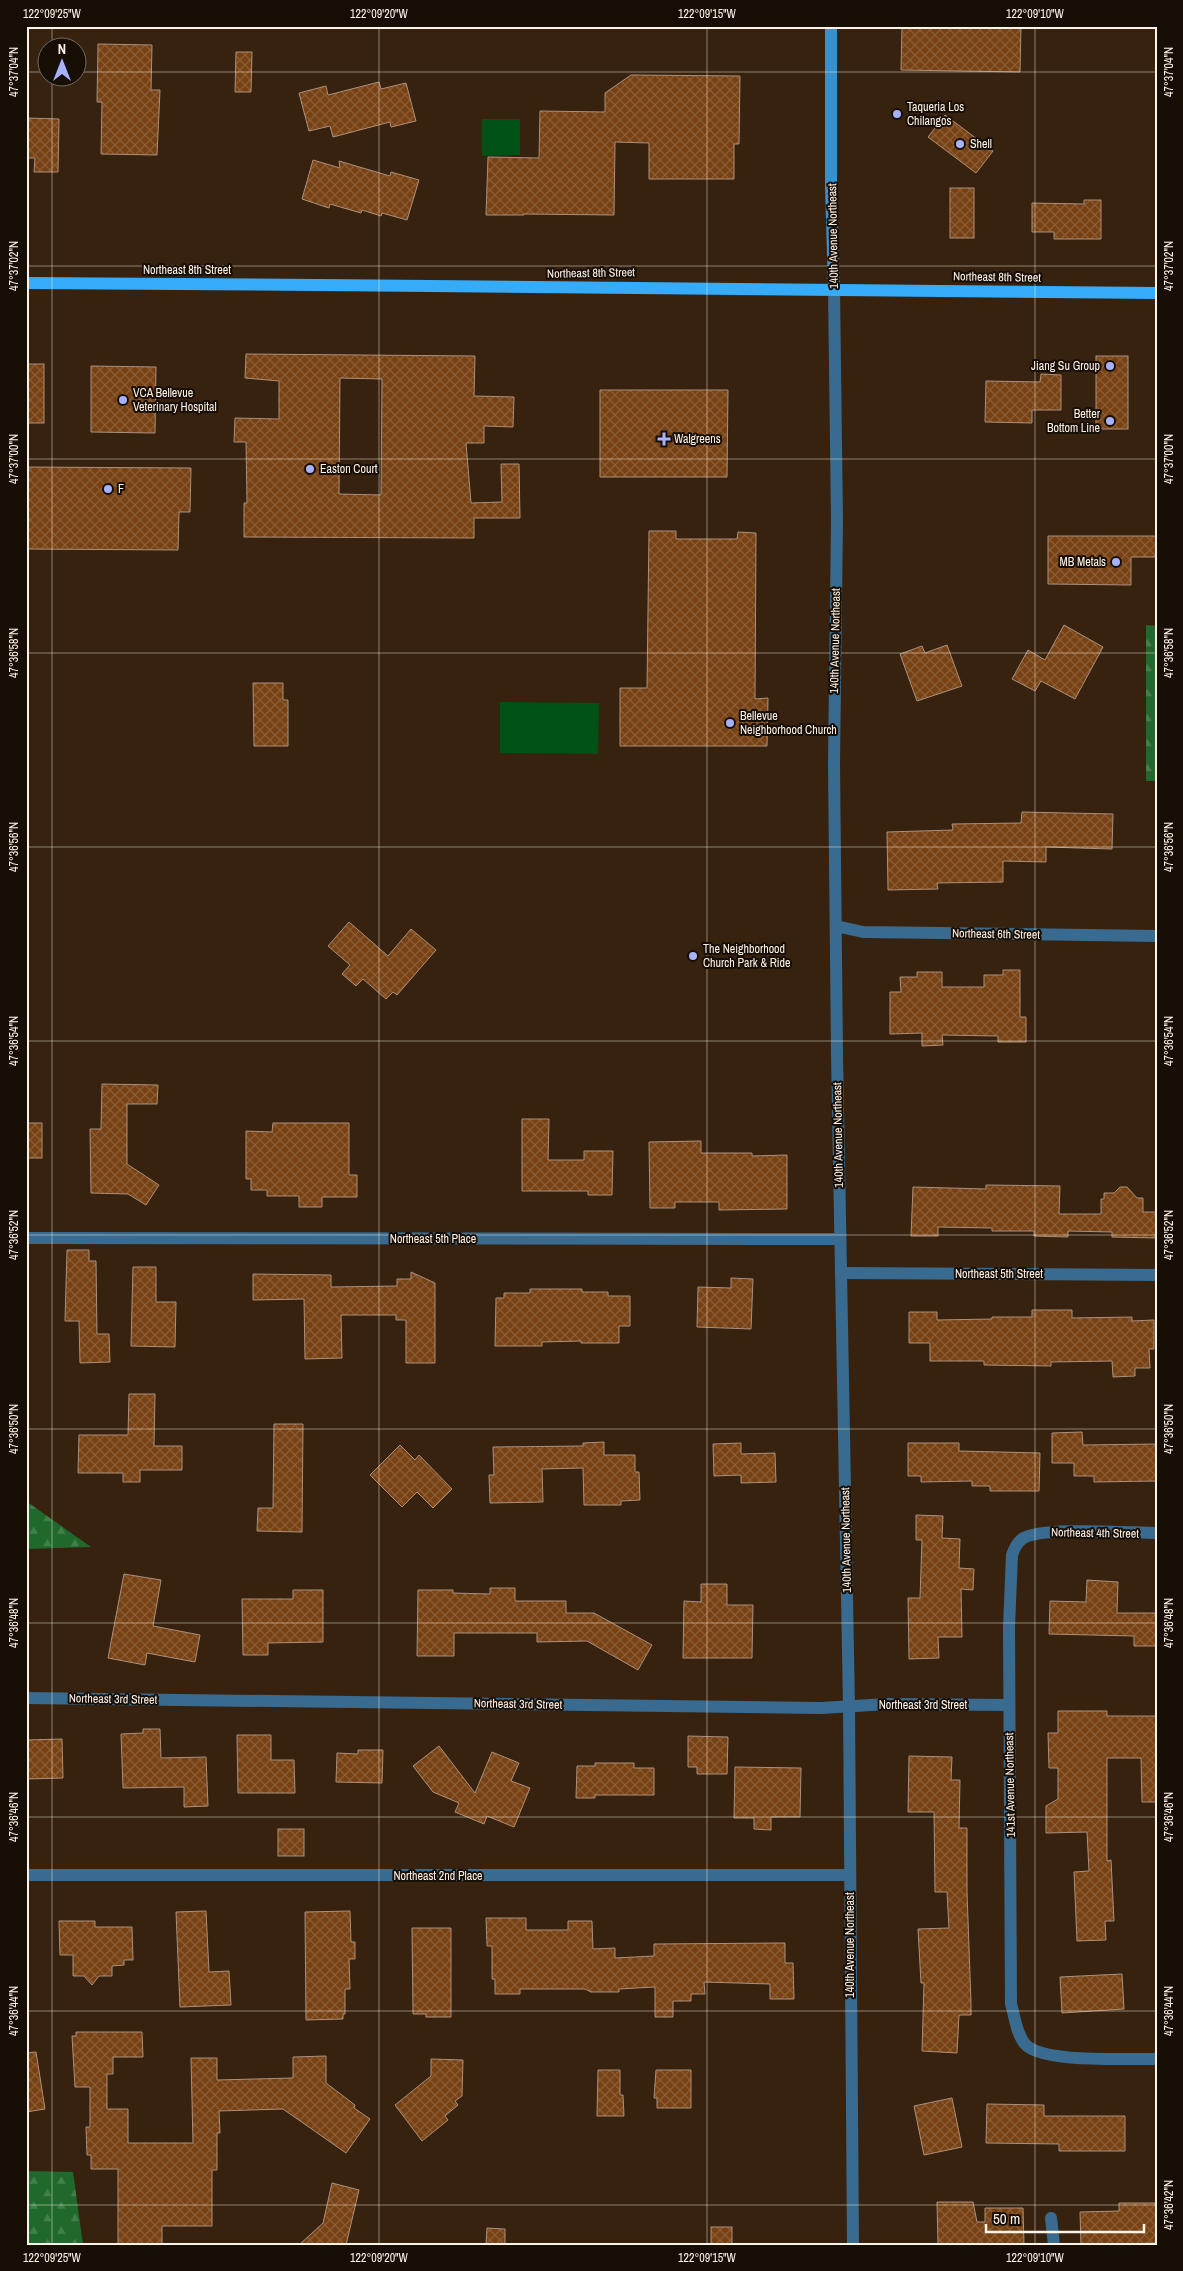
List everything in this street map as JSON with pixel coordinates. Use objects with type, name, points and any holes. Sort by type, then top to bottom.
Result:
[{"type":"main road","name":"140th Avenue Northeast","points":[[831,26],[834,288]]},
{"type":"main road","name":"Northeast 8th Street","points":[[26,283],[834,288],[1157,293]]},
{"type":"street","name":"140th Avenue Northeast","points":[[834,288],[837,521],[834,754],[840,1239],[849,1706],[853,2245]]},
{"type":"street","name":"Northeast 6th Street","points":[[836,926],[863,932],[1157,936]]},
{"type":"street","name":"Northeast 5th Place","points":[[26,1238],[840,1239]]},
{"type":"street","name":"Northeast 5th Street","points":[[841,1273],[1157,1275]]},
{"type":"street","name":"Northeast 4th Street","points":[[1033,1535],[1044,1532],[1157,1533]]},
{"type":"street","name":"141st Avenue Northeast","points":[[1033,1535],[1023,1538],[1016,1545],[1012,1555],[1010,1572],[1011,2004],[1018,2033],[1025,2044],[1035,2052],[1056,2056],[1157,2059]]},
{"type":"street","name":"Northeast 3rd Street","points":[[26,1698],[821,1708],[888,1704],[1009,1705]]},
{"type":"street","name":"Northeast 2nd Place","points":[[26,1876],[850,1875]]},
{"type":"street","points":[[1051,2218],[1054,2245]]},
{"type":"green space","points":[[482,119],[520,119],[520,155],[482,156]]},
{"type":"green space","points":[[1146,625],[1157,626],[1157,781],[1146,781]]},
{"type":"green space","points":[[500,702],[599,703],[598,754],[500,753]]},
{"type":"green space","points":[[26,1501],[91,1547],[26,1549]]},
{"type":"green space","points":[[26,2171],[73,2172],[83,2245],[26,2245]]},
{"type":"building","points":[[902,26],[1021,26],[1020,72],[901,70]]},
{"type":"building","points":[[98,44],[152,45],[151,90],[160,90],[157,155],[101,154],[102,102],[97,102]]},
{"type":"building","points":[[236,52],[252,52],[251,92],[235,92]]},
{"type":"building","points":[[631,75],[740,76],[739,144],[734,144],[734,179],[649,179],[649,143],[615,142],[614,215],[486,215],[488,157],[539,158],[540,111],[605,112],[605,93]]},
{"type":"building","points":[[379,82],[381,89],[406,83],[416,121],[391,127],[390,122],[333,137],[330,126],[309,131],[299,93],[326,86],[328,95]]},
{"type":"building","name":"Shell","points":[[945,115],[993,151],[976,173],[928,137]]},
{"type":"building","points":[[26,118],[59,119],[58,172],[34,172],[35,158],[26,158]]},
{"type":"building","points":[[313,160],[340,168],[339,161],[390,176],[391,172],[419,180],[407,220],[382,213],[381,216],[362,210],[361,213],[330,204],[329,208],[302,199]]},
{"type":"building","name":"Shell","points":[[950,188],[974,188],[974,238],[950,238]]},
{"type":"building","points":[[1084,200],[1101,200],[1101,239],[1054,239],[1054,232],[1032,232],[1032,203],[1084,204]]},
{"type":"building","name":"Easton Court","points":[[246,354],[475,356],[474,396],[514,397],[513,427],[484,426],[484,443],[466,443],[471,503],[502,502],[501,464],[519,464],[520,518],[474,518],[474,538],[244,537],[244,503],[247,503],[246,442],[234,442],[235,418],[279,419],[279,381],[245,378]],"holes":[[[340,378],[382,379],[381,495],[339,494]]]},
{"type":"building","points":[[1096,356],[1128,356],[1128,429],[1096,429]]},
{"type":"building","points":[[26,364],[44,364],[44,423],[26,423]]},
{"type":"building","name":"VCA Bellevue Veterinary Hospital","points":[[91,366],[156,367],[155,433],[91,432]]},
{"type":"building","points":[[1041,374],[1061,375],[1061,410],[1032,410],[1032,423],[985,422],[986,381],[1040,382]]},
{"type":"building","name":"Walgreens","points":[[600,390],[728,390],[727,477],[600,477]]},
{"type":"building","points":[[26,467],[191,468],[190,512],[179,512],[178,550],[26,549]]},
{"type":"building","points":[[649,531],[676,531],[676,539],[737,539],[738,532],[756,533],[755,699],[768,698],[767,746],[620,746],[620,688],[647,688]]},
{"type":"building","points":[[1048,536],[1157,536],[1157,557],[1131,557],[1131,585],[1048,584]]},
{"type":"building","points":[[1064,625],[1103,647],[1075,699],[1041,681],[1035,691],[1012,679],[1028,650],[1045,660]]},
{"type":"building","points":[[947,645],[962,686],[917,701],[900,654],[922,646],[925,653]]},
{"type":"building","points":[[253,683],[283,683],[283,700],[288,700],[288,746],[254,746]]},
{"type":"building","points":[[1022,812],[1113,814],[1112,849],[1046,847],[1046,862],[1003,861],[1003,882],[937,883],[938,889],[888,890],[887,832],[953,830],[952,824],[1021,823]]},
{"type":"building","points":[[349,922],[388,956],[411,929],[436,950],[397,995],[393,992],[386,999],[363,979],[356,986],[342,974],[350,965],[328,946]]},
{"type":"building","points":[[1003,970],[1020,970],[1020,1017],[1026,1017],[1026,1042],[998,1042],[998,1036],[942,1035],[943,1045],[922,1046],[922,1033],[890,1034],[890,992],[901,992],[900,977],[917,977],[917,972],[942,972],[942,987],[984,987],[984,975],[1003,975]]},
{"type":"building","points":[[102,1084],[158,1085],[157,1104],[127,1104],[127,1164],[159,1185],[146,1205],[128,1194],[91,1193],[90,1129],[101,1129]]},
{"type":"building","points":[[522,1119],[549,1119],[548,1160],[584,1160],[584,1151],[613,1151],[612,1195],[588,1195],[588,1191],[522,1191]]},
{"type":"building","points":[[26,1123],[42,1123],[42,1158],[26,1158]]},
{"type":"building","points":[[273,1123],[349,1123],[349,1175],[357,1175],[357,1197],[322,1197],[322,1207],[299,1207],[299,1196],[267,1196],[267,1190],[251,1190],[251,1179],[246,1179],[246,1131],[272,1132]]},
{"type":"building","points":[[701,1141],[701,1153],[752,1153],[752,1156],[787,1155],[787,1209],[719,1210],[719,1202],[675,1202],[675,1208],[650,1208],[649,1142]]},
{"type":"building","points":[[986,1185],[1060,1186],[1059,1214],[1101,1214],[1101,1199],[1104,1199],[1104,1193],[1114,1193],[1120,1187],[1127,1187],[1137,1198],[1143,1198],[1143,1212],[1157,1212],[1157,1238],[1112,1237],[1112,1232],[1068,1231],[1068,1237],[1034,1236],[1034,1231],[992,1231],[992,1228],[938,1227],[938,1236],[911,1236],[913,1187],[986,1189]]},
{"type":"building","points":[[67,1250],[89,1250],[89,1261],[96,1261],[97,1334],[109,1334],[110,1362],[80,1363],[79,1321],[65,1321]]},
{"type":"building","points":[[133,1267],[156,1267],[156,1302],[176,1302],[175,1347],[131,1346]]},
{"type":"building","points":[[411,1272],[435,1283],[435,1363],[406,1363],[406,1320],[396,1320],[396,1315],[341,1315],[342,1358],[305,1359],[304,1299],[253,1300],[253,1274],[331,1275],[331,1287],[397,1286],[397,1279],[411,1279]]},
{"type":"building","points":[[731,1278],[753,1279],[751,1329],[697,1327],[698,1287],[731,1288]]},
{"type":"building","points":[[530,1289],[582,1289],[582,1292],[608,1292],[608,1296],[630,1296],[630,1326],[619,1326],[619,1343],[581,1343],[581,1341],[542,1342],[542,1346],[495,1346],[496,1298],[504,1298],[504,1293],[530,1293]]},
{"type":"building","points":[[1032,1310],[1072,1310],[1072,1318],[1132,1317],[1132,1321],[1154,1320],[1154,1349],[1149,1349],[1150,1368],[1135,1368],[1135,1376],[1113,1377],[1112,1361],[1051,1362],[1051,1366],[984,1365],[984,1361],[930,1361],[930,1343],[909,1343],[909,1312],[937,1312],[937,1320],[1032,1317]]},
{"type":"building","points":[[129,1394],[155,1394],[154,1446],[182,1446],[182,1470],[140,1470],[140,1482],[123,1482],[123,1473],[78,1473],[79,1435],[128,1435]]},
{"type":"building","points":[[274,1424],[303,1424],[302,1532],[257,1531],[258,1508],[273,1508]]},
{"type":"building","points":[[1082,1432],[1083,1445],[1157,1444],[1157,1481],[1094,1482],[1094,1476],[1074,1476],[1074,1463],[1052,1463],[1052,1433]]},
{"type":"building","points":[[604,1442],[604,1455],[635,1455],[635,1472],[639,1472],[640,1500],[621,1501],[621,1505],[584,1505],[583,1468],[542,1469],[543,1502],[490,1503],[489,1475],[494,1475],[493,1447],[583,1446],[583,1443]]},
{"type":"building","points":[[741,1443],[741,1454],[775,1453],[776,1482],[741,1483],[741,1475],[714,1476],[713,1444]]},
{"type":"building","points":[[908,1443],[959,1443],[959,1451],[1040,1453],[1039,1491],[990,1491],[990,1486],[972,1486],[972,1481],[921,1482],[921,1476],[908,1476]]},
{"type":"building","points":[[400,1445],[415,1460],[419,1455],[452,1489],[433,1508],[417,1492],[402,1507],[370,1475]]},
{"type":"building","points":[[916,1515],[943,1516],[942,1538],[960,1539],[959,1568],[974,1569],[973,1590],[961,1589],[962,1637],[938,1637],[939,1658],[909,1659],[908,1598],[920,1598],[922,1540],[916,1540]]},
{"type":"building","points":[[124,1574],[161,1580],[153,1626],[200,1635],[195,1662],[147,1653],[145,1665],[108,1658]]},
{"type":"building","points":[[1087,1580],[1118,1582],[1117,1613],[1157,1613],[1157,1646],[1134,1646],[1134,1636],[1049,1634],[1050,1601],[1086,1602]]},
{"type":"building","points":[[701,1584],[727,1584],[727,1605],[753,1605],[752,1658],[683,1658],[684,1601],[701,1602]]},
{"type":"building","points":[[490,1588],[515,1588],[515,1601],[566,1601],[566,1613],[594,1613],[652,1645],[638,1670],[587,1641],[537,1642],[537,1633],[454,1633],[454,1656],[417,1656],[418,1590],[453,1590],[453,1593],[490,1594]]},
{"type":"building","points":[[293,1590],[323,1590],[323,1642],[268,1643],[268,1655],[243,1655],[242,1599],[293,1599]]},
{"type":"building","points":[[1058,1711],[1107,1711],[1107,1716],[1157,1716],[1157,1802],[1142,1802],[1141,1758],[1107,1758],[1107,1861],[1111,1860],[1114,1921],[1105,1921],[1106,1940],[1077,1941],[1074,1872],[1089,1871],[1087,1832],[1046,1833],[1046,1806],[1058,1799],[1058,1768],[1049,1768],[1048,1733],[1058,1733]]},
{"type":"building","points":[[143,1729],[160,1729],[161,1758],[206,1757],[208,1806],[184,1807],[184,1787],[123,1788],[121,1734],[143,1733]]},
{"type":"building","points":[[237,1735],[271,1735],[271,1760],[294,1760],[295,1793],[238,1793]]},
{"type":"building","points":[[688,1736],[728,1737],[727,1774],[697,1774],[697,1767],[688,1767]]},
{"type":"building","points":[[62,1739],[63,1778],[26,1779],[26,1740]]},
{"type":"building","points":[[439,1746],[475,1793],[492,1752],[519,1763],[511,1781],[530,1788],[514,1827],[487,1816],[484,1824],[455,1812],[459,1803],[433,1792],[413,1766]]},
{"type":"building","points":[[358,1750],[383,1750],[382,1783],[336,1782],[337,1753],[358,1754]]},
{"type":"building","points":[[909,1756],[952,1757],[951,1780],[960,1780],[959,1828],[967,1828],[971,2015],[959,2015],[957,2053],[922,2051],[924,1983],[921,1983],[918,1929],[949,1928],[947,1892],[935,1892],[934,1812],[908,1812]]},
{"type":"building","points":[[595,1763],[634,1763],[634,1768],[654,1768],[654,1795],[595,1795],[595,1798],[576,1798],[577,1766],[595,1766]]},
{"type":"building","points":[[735,1767],[801,1768],[800,1817],[771,1817],[771,1830],[754,1829],[754,1818],[734,1818]]},
{"type":"building","points":[[278,1829],[304,1829],[304,1856],[278,1856]]},
{"type":"building","points":[[206,1911],[209,1972],[229,1971],[231,2005],[180,2007],[176,1912]]},
{"type":"building","points":[[350,1911],[351,1942],[355,1942],[355,1959],[349,1959],[350,1989],[345,1989],[345,2014],[343,2014],[343,2019],[306,2020],[305,1912]]},
{"type":"building","points":[[486,1918],[526,1918],[526,1930],[568,1930],[568,1921],[592,1921],[593,1949],[615,1948],[615,1958],[654,1956],[654,1944],[785,1943],[785,1963],[793,1963],[794,1999],[770,1999],[770,1984],[704,1982],[705,1994],[691,1994],[691,2001],[673,2001],[673,2017],[655,2017],[655,1987],[619,1989],[619,1992],[591,1992],[585,1989],[520,1989],[520,1994],[495,1994],[495,1979],[492,1979],[492,1946],[487,1946]]},
{"type":"building","points":[[59,1921],[95,1921],[95,1927],[132,1927],[133,1960],[124,1960],[124,1965],[112,1966],[112,1976],[99,1976],[92,1985],[84,1976],[73,1976],[73,1955],[60,1955]]},
{"type":"building","points":[[412,1928],[451,1928],[451,2017],[426,2017],[426,2014],[413,2014]]},
{"type":"building","points":[[1122,1974],[1124,2009],[1062,2013],[1060,1977]]},
{"type":"building","points":[[76,2032],[142,2032],[143,2057],[113,2057],[113,2074],[107,2074],[107,2109],[128,2109],[128,2143],[193,2143],[191,2058],[217,2058],[217,2080],[293,2078],[293,2057],[326,2056],[326,2083],[355,2105],[354,2108],[370,2119],[346,2153],[283,2109],[219,2111],[220,2133],[217,2133],[217,2170],[212,2170],[212,2226],[162,2226],[162,2245],[118,2245],[118,2169],[91,2169],[91,2155],[87,2155],[86,2127],[90,2127],[90,2087],[75,2087],[72,2036],[76,2036]]},
{"type":"building","points":[[36,2052],[45,2109],[26,2112],[26,2053]]},
{"type":"building","points":[[431,2059],[463,2060],[462,2096],[455,2101],[458,2105],[445,2116],[448,2120],[422,2141],[395,2105],[431,2076]]},
{"type":"building","points":[[598,2070],[620,2070],[620,2095],[623,2095],[624,2116],[597,2116]]},
{"type":"building","points":[[656,2070],[691,2070],[691,2108],[657,2108],[657,2098],[654,2098]]},
{"type":"building","points":[[952,2098],[962,2147],[924,2155],[914,2106]]},
{"type":"building","points":[[987,2104],[1044,2105],[1044,2116],[1125,2116],[1125,2151],[1059,2151],[1059,2144],[986,2143]]},
{"type":"building","points":[[332,2183],[359,2190],[346,2245],[299,2245],[323,2223]]},
{"type":"building","points":[[937,2202],[973,2202],[977,2222],[985,2222],[985,2208],[1023,2208],[1024,2245],[938,2245]]},
{"type":"building","points":[[1119,2203],[1157,2203],[1157,2243],[1081,2245],[1080,2212],[1119,2211]]},
{"type":"building","points":[[711,2227],[732,2227],[732,2245],[711,2245]]},
{"type":"building","points":[[487,2228],[505,2229],[505,2245],[486,2245]]},
{"type":"place","name":"Taqueria Los Chilangos","points":[[897,114]]},
{"type":"place","name":"Shell","points":[[960,144]]},
{"type":"place","name":"Jiang Su Group","points":[[1110,366]]},
{"type":"place","name":"VCA Bellevue Veterinary Hospital","points":[[123,400]]},
{"type":"place","name":"Better Bottom Line","points":[[1110,421]]},
{"type":"place","name":"Walgreens","points":[[664,439]]},
{"type":"place","name":"Easton Court","points":[[310,469]]},
{"type":"place","name":"F","points":[[108,489]]},
{"type":"place","name":"MB Metals","points":[[1116,562]]},
{"type":"place","name":"Bellevue Neighborhood Church","points":[[730,723]]},
{"type":"place","name":"The Neighborhood Church Park & Ride","points":[[693,956]]}]
